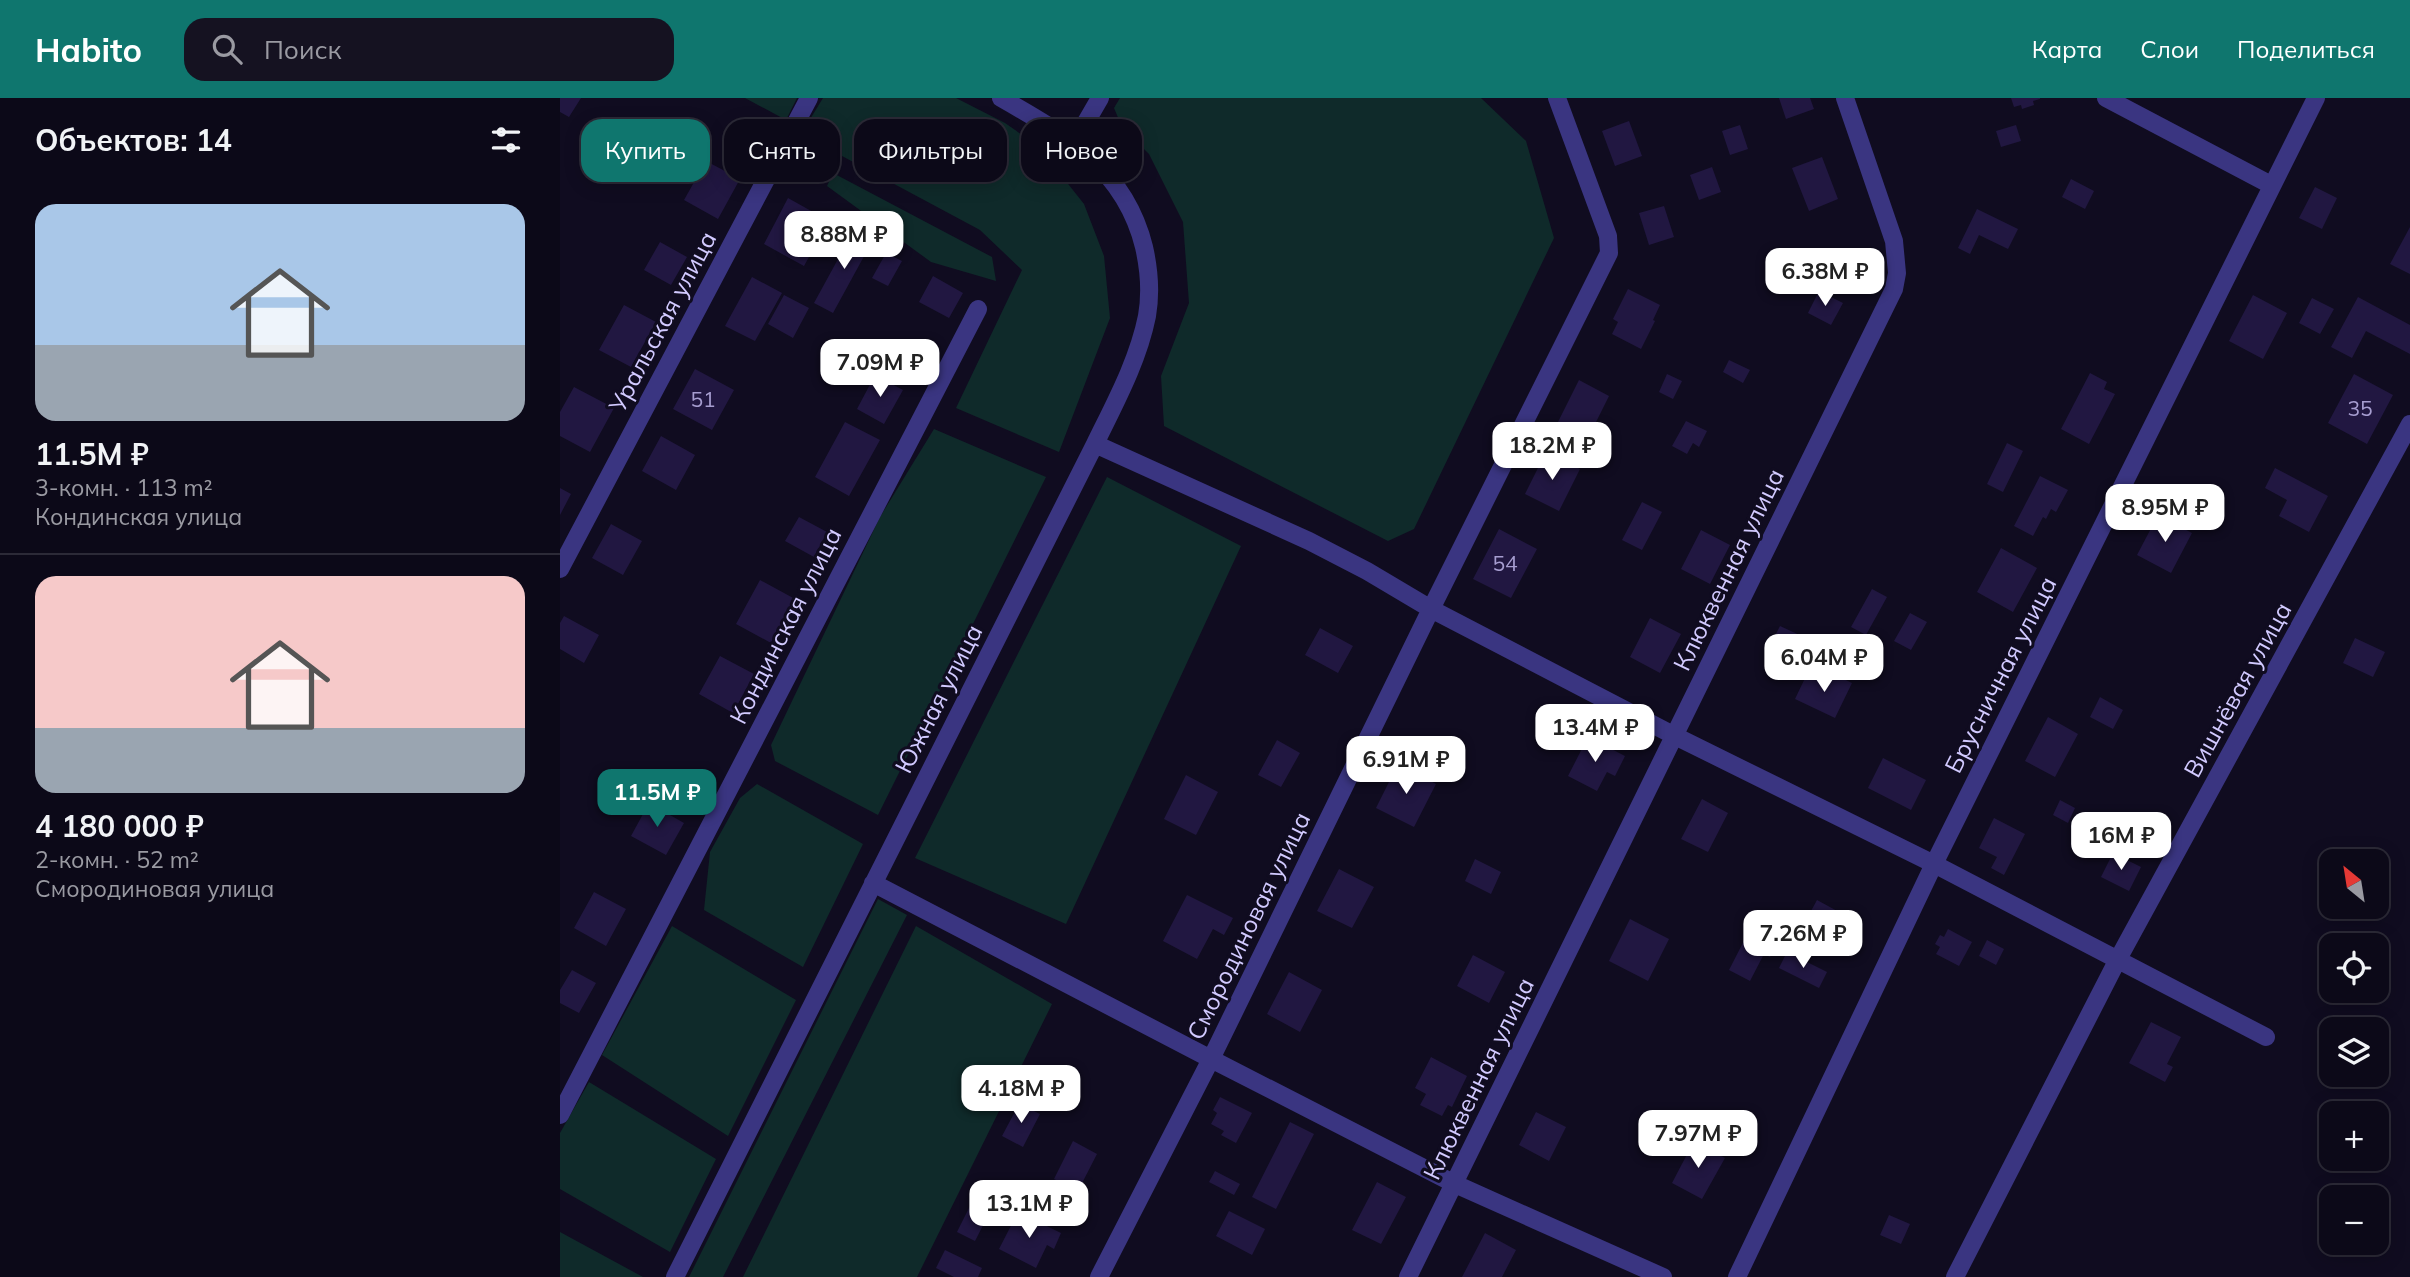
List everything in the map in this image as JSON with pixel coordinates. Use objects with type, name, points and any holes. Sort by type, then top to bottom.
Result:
[{"type":"street","name":"Уральская улица","points":[[560,569],[809,98]]},
{"type":"street","name":"Южная улица","points":[[1001,98],[1035,119]]},
{"type":"street","points":[[1088,119],[1100,98]]},
{"type":"street","name":"Смородиновая улица","points":[[1099,1277],[1211,1059],[1609,253],[1608,236],[1557,98]]},
{"type":"street","name":"Клюквенная улица","points":[[1408,1277],[1894,289],[1897,273],[1894,241],[1845,98]]},
{"type":"street","points":[[2106,98],[2271,185]]},
{"type":"street","name":"Брусничная улица","points":[[1737,1277],[1934,864],[2316,98]]},
{"type":"street","name":"Южная улица","points":[[675,1277],[1124,383],[1147,316],[1149,287],[1147,260],[1141,237],[1129,206],[1113,182]]},
{"type":"street","name":"Кондинская улица","points":[[560,1115],[978,309]]},
{"type":"street","name":"Вишнёвая улица","points":[[1955,1277],[2117,961],[2410,424]]},
{"type":"street","points":[[1095,444],[1309,541],[1431,609],[1675,736],[1934,864],[2266,1037]]},
{"type":"street","points":[[873,883],[1455,1184],[1663,1277]]},
{"type":"green space","points":[[745,98],[797,98],[784,119]]},
{"type":"green space","points":[[823,98],[956,98],[997,119],[854,119],[854,162],[840,155],[840,119],[810,119]]},
{"type":"green space","points":[[1120,98],[1481,98],[1526,141],[1554,238],[1414,529],[1388,541],[1164,426],[1161,376],[1189,303],[1183,222],[1149,154],[1142,147],[1142,119],[1119,119],[1114,108]]},
{"type":"green space","points":[[1007,124],[1021,134],[1021,182],[1067,182],[1084,204],[1104,256],[1110,318],[1059,452],[956,408],[1022,270],[980,230],[890,182],[1007,182]]},
{"type":"green space","points":[[840,177],[992,257],[996,281],[931,262],[827,186],[829,182],[840,182]]},
{"type":"green space","points":[[934,429],[1046,477],[878,815],[775,761],[771,745],[880,517]]},
{"type":"green space","points":[[1107,477],[1241,546],[1066,924],[915,858]]},
{"type":"green space","points":[[757,784],[863,844],[803,967],[704,910],[710,852],[740,798]]},
{"type":"green space","points":[[878,899],[907,915],[723,1277],[689,1277]]},
{"type":"green space","points":[[672,926],[796,1000],[728,1136],[602,1055]]},
{"type":"green space","points":[[916,926],[1052,1004],[917,1277],[743,1277]]},
{"type":"green space","points":[[589,1082],[716,1159],[670,1252],[560,1189],[560,1133]]},
{"type":"green space","points":[[560,1232],[643,1277],[560,1277]]},
{"type":"building","points":[[560,98],[581,98],[569,117],[560,112]]},
{"type":"building","points":[[1779,98],[1810,98],[1814,109],[1786,119]]},
{"type":"building","points":[[2011,98],[2040,99],[2033,101],[2034,105],[2022,109],[2021,105],[2014,107]]},
{"type":"building","points":[[1629,121],[1642,156],[1615,166],[1602,131]]},
{"type":"building","points":[[1740,125],[1748,149],[1730,155],[1722,131]]},
{"type":"building","points":[[2016,125],[2021,141],[2001,147],[1996,131]]},
{"type":"building","points":[[1822,157],[1838,199],[1809,211],[1792,168]]},
{"type":"building","points":[[710,163],[724,171],[724,182],[738,182],[718,219],[684,200],[694,182],[710,182]]},
{"type":"building","points":[[1712,167],[1721,192],[1699,200],[1690,175]]},
{"type":"building","points":[[2071,179],[2094,191],[2085,209],[2062,197]]},
{"type":"building","points":[[2315,187],[2337,198],[2322,229],[2299,218]]},
{"type":"building","points":[[788,198],[829,221],[804,266],[764,244]]},
{"type":"building","points":[[1664,206],[1674,237],[1649,245],[1639,213]]},
{"type":"building","points":[[1977,209],[2018,229],[2008,249],[1979,235],[1970,254],[1958,248]]},
{"type":"building","points":[[2410,227],[2410,274],[2390,264]]},
{"type":"building","points":[[855,228],[874,238],[833,313],[814,303]]},
{"type":"building","points":[[660,242],[687,257],[671,285],[644,270]]},
{"type":"building","points":[[886,253],[902,261],[888,286],[872,278]]},
{"type":"building","points":[[933,276],[963,293],[949,318],[919,302]]},
{"type":"building","points":[[752,277],[782,293],[755,341],[725,326]]},
{"type":"building","points":[[1628,289],[1660,305],[1641,349],[1612,334],[1618,322],[1613,319]]},
{"type":"building","points":[[1819,291],[1843,303],[1831,325],[1808,313]]},
{"type":"building","points":[[784,295],[809,308],[793,338],[768,324]]},
{"type":"building","points":[[2253,295],[2287,313],[2263,359],[2229,341]]},
{"type":"building","points":[[2358,297],[2410,325],[2410,354],[2366,331],[2352,358],[2331,347]]},
{"type":"building","points":[[2312,298],[2334,309],[2320,334],[2299,323]]},
{"type":"building","points":[[624,305],[656,322],[631,367],[599,350]]},
{"type":"building","points":[[1729,360],[1750,370],[1743,383],[1723,372]]},
{"type":"building","points":[[695,369],[734,390],[712,430],[673,409]]},
{"type":"building","points":[[2090,373],[2107,382],[2104,389],[2115,394],[2089,444],[2061,429]]},
{"type":"building","points":[[1667,374],[1682,381],[1673,399],[1659,392]]},
{"type":"building","points":[[2354,374],[2393,395],[2367,444],[2328,423]]},
{"type":"building","points":[[875,375],[903,390],[884,424],[857,409]]},
{"type":"building","points":[[1579,380],[1609,396],[1587,440],[1557,424]]},
{"type":"building","points":[[574,387],[614,408],[590,452],[560,436],[560,412]]},
{"type":"building","points":[[1686,421],[1707,431],[1699,447],[1693,443],[1687,454],[1672,446]]},
{"type":"building","points":[[845,422],[880,440],[849,496],[815,477]]},
{"type":"building","points":[[661,436],[695,455],[676,490],[642,471]]},
{"type":"building","points":[[2007,443],[2023,451],[2003,492],[1987,484]]},
{"type":"building","points":[[1546,452],[1580,469],[1559,511],[1525,494]]},
{"type":"building","points":[[2275,468],[2328,496],[2309,532],[2279,516],[2287,500],[2265,488]]},
{"type":"building","points":[[2040,476],[2068,490],[2056,512],[2051,509],[2046,519],[2043,517],[2033,536],[2014,526]]},
{"type":"building","points":[[560,488],[571,494],[560,515]]},
{"type":"building","points":[[1642,502],[1662,512],[1642,550],[1622,540]]},
{"type":"building","points":[[2158,515],[2192,533],[2171,573],[2137,555]]},
{"type":"building","points":[[799,517],[827,532],[814,557],[785,541]]},
{"type":"building","points":[[611,524],[642,541],[623,575],[592,558]]},
{"type":"building","points":[[1499,529],[1537,549],[1511,598],[1473,579]]},
{"type":"building","points":[[1701,530],[1730,545],[1710,584],[1681,569]]},
{"type":"building","points":[[2001,548],[2037,568],[2013,612],[1977,592]]},
{"type":"building","points":[[760,580],[795,599],[771,643],[736,624]]},
{"type":"building","points":[[1872,589],[1887,597],[1866,635],[1851,627]]},
{"type":"building","points":[[1910,613],[1927,622],[1911,650],[1894,641]]},
{"type":"building","points":[[564,616],[599,635],[584,663],[560,649],[560,623]]},
{"type":"building","points":[[1650,618],[1681,634],[1660,673],[1630,657]]},
{"type":"building","points":[[1780,626],[1806,638],[1792,667],[1766,654]]},
{"type":"building","points":[[1320,628],[1353,646],[1338,673],[1305,655]]},
{"type":"building","points":[[2355,638],[2385,652],[2373,677],[2343,663]]},
{"type":"building","points":[[720,656],[754,674],[733,713],[699,694]]},
{"type":"building","points":[[1831,673],[1852,683],[1835,718],[1795,699],[1807,674],[1826,683]]},
{"type":"building","points":[[2100,697],[2123,710],[2113,729],[2090,717]]},
{"type":"building","points":[[2048,717],[2078,734],[2055,777],[2025,761]]},
{"type":"building","points":[[1588,737],[1625,756],[1615,776],[1607,772],[1597,791],[1568,776]]},
{"type":"building","points":[[1277,740],[1300,753],[1281,787],[1258,775]]},
{"type":"building","points":[[1883,758],[1926,780],[1911,810],[1868,788]]},
{"type":"building","points":[[1398,764],[1436,784],[1414,827],[1376,808]]},
{"type":"building","points":[[1186,775],[1218,792],[1196,835],[1164,819]]},
{"type":"building","points":[[1702,799],[1728,813],[1708,852],[1681,839]]},
{"type":"building","points":[[2060,800],[2075,808],[2068,823],[2053,815]]},
{"type":"building","points":[[649,803],[684,823],[666,855],[631,836]]},
{"type":"building","points":[[1994,818],[2025,834],[2004,875],[1991,868],[1997,857],[1979,848]]},
{"type":"building","points":[[2113,853],[2141,867],[2129,891],[2101,877]]},
{"type":"building","points":[[1475,859],[1501,872],[1491,894],[1465,881]]},
{"type":"building","points":[[1339,869],[1374,887],[1352,928],[1317,911]]},
{"type":"building","points":[[594,892],[626,909],[606,946],[574,928]]},
{"type":"building","points":[[1187,895],[1233,918],[1224,935],[1213,929],[1197,959],[1163,941]]},
{"type":"building","points":[[1817,900],[1839,912],[1820,947],[1798,935]]},
{"type":"building","points":[[1630,919],[1669,939],[1648,981],[1609,961]]},
{"type":"building","points":[[1948,929],[1972,942],[1959,966],[1936,954],[1940,947],[1935,944],[1940,935],[1944,937]]},
{"type":"building","points":[[1749,931],[1776,945],[1770,957],[1764,954],[1750,981],[1729,970]]},
{"type":"building","points":[[1987,940],[2004,949],[1996,965],[1979,956]]},
{"type":"building","points":[[1787,952],[1827,972],[1819,988],[1779,968]]},
{"type":"building","points":[[1473,955],[1505,972],[1489,1003],[1457,986]]},
{"type":"building","points":[[572,970],[596,983],[579,1013],[560,1003],[560,990]]},
{"type":"building","points":[[1289,972],[1322,990],[1300,1032],[1267,1014]]},
{"type":"building","points":[[2151,1022],[2181,1037],[2167,1064],[2173,1067],[2165,1082],[2129,1063]]},
{"type":"building","points":[[1431,1057],[1467,1076],[1452,1107],[1448,1105],[1442,1116],[1420,1105],[1426,1094],[1415,1088]]},
{"type":"building","points":[[1220,1097],[1252,1113],[1236,1143],[1221,1135],[1224,1131],[1211,1124],[1217,1113],[1213,1110]]},
{"type":"building","points":[[1019,1104],[1040,1114],[1023,1147],[1002,1136]]},
{"type":"building","points":[[1536,1112],[1566,1127],[1549,1161],[1519,1145]]},
{"type":"building","points":[[1290,1122],[1314,1134],[1276,1209],[1252,1197]]},
{"type":"building","points":[[1073,1141],[1097,1154],[1078,1191],[1054,1179]]},
{"type":"building","points":[[1694,1141],[1725,1158],[1702,1199],[1672,1183]]},
{"type":"building","points":[[1215,1171],[1240,1184],[1234,1195],[1209,1182]]},
{"type":"building","points":[[1377,1182],[1406,1197],[1381,1244],[1352,1230]]},
{"type":"building","points":[[977,1192],[995,1202],[975,1241],[957,1232]]},
{"type":"building","points":[[1229,1211],[1265,1229],[1252,1255],[1216,1236]]},
{"type":"building","points":[[1018,1212],[1061,1233],[1054,1249],[1047,1245],[1036,1268],[999,1249]]},
{"type":"building","points":[[1889,1215],[1910,1224],[1901,1244],[1880,1235]]},
{"type":"building","points":[[1485,1233],[1516,1250],[1502,1277],[1462,1277]]},
{"type":"building","points":[[945,1250],[982,1268],[978,1277],[954,1277],[936,1268]]}]
